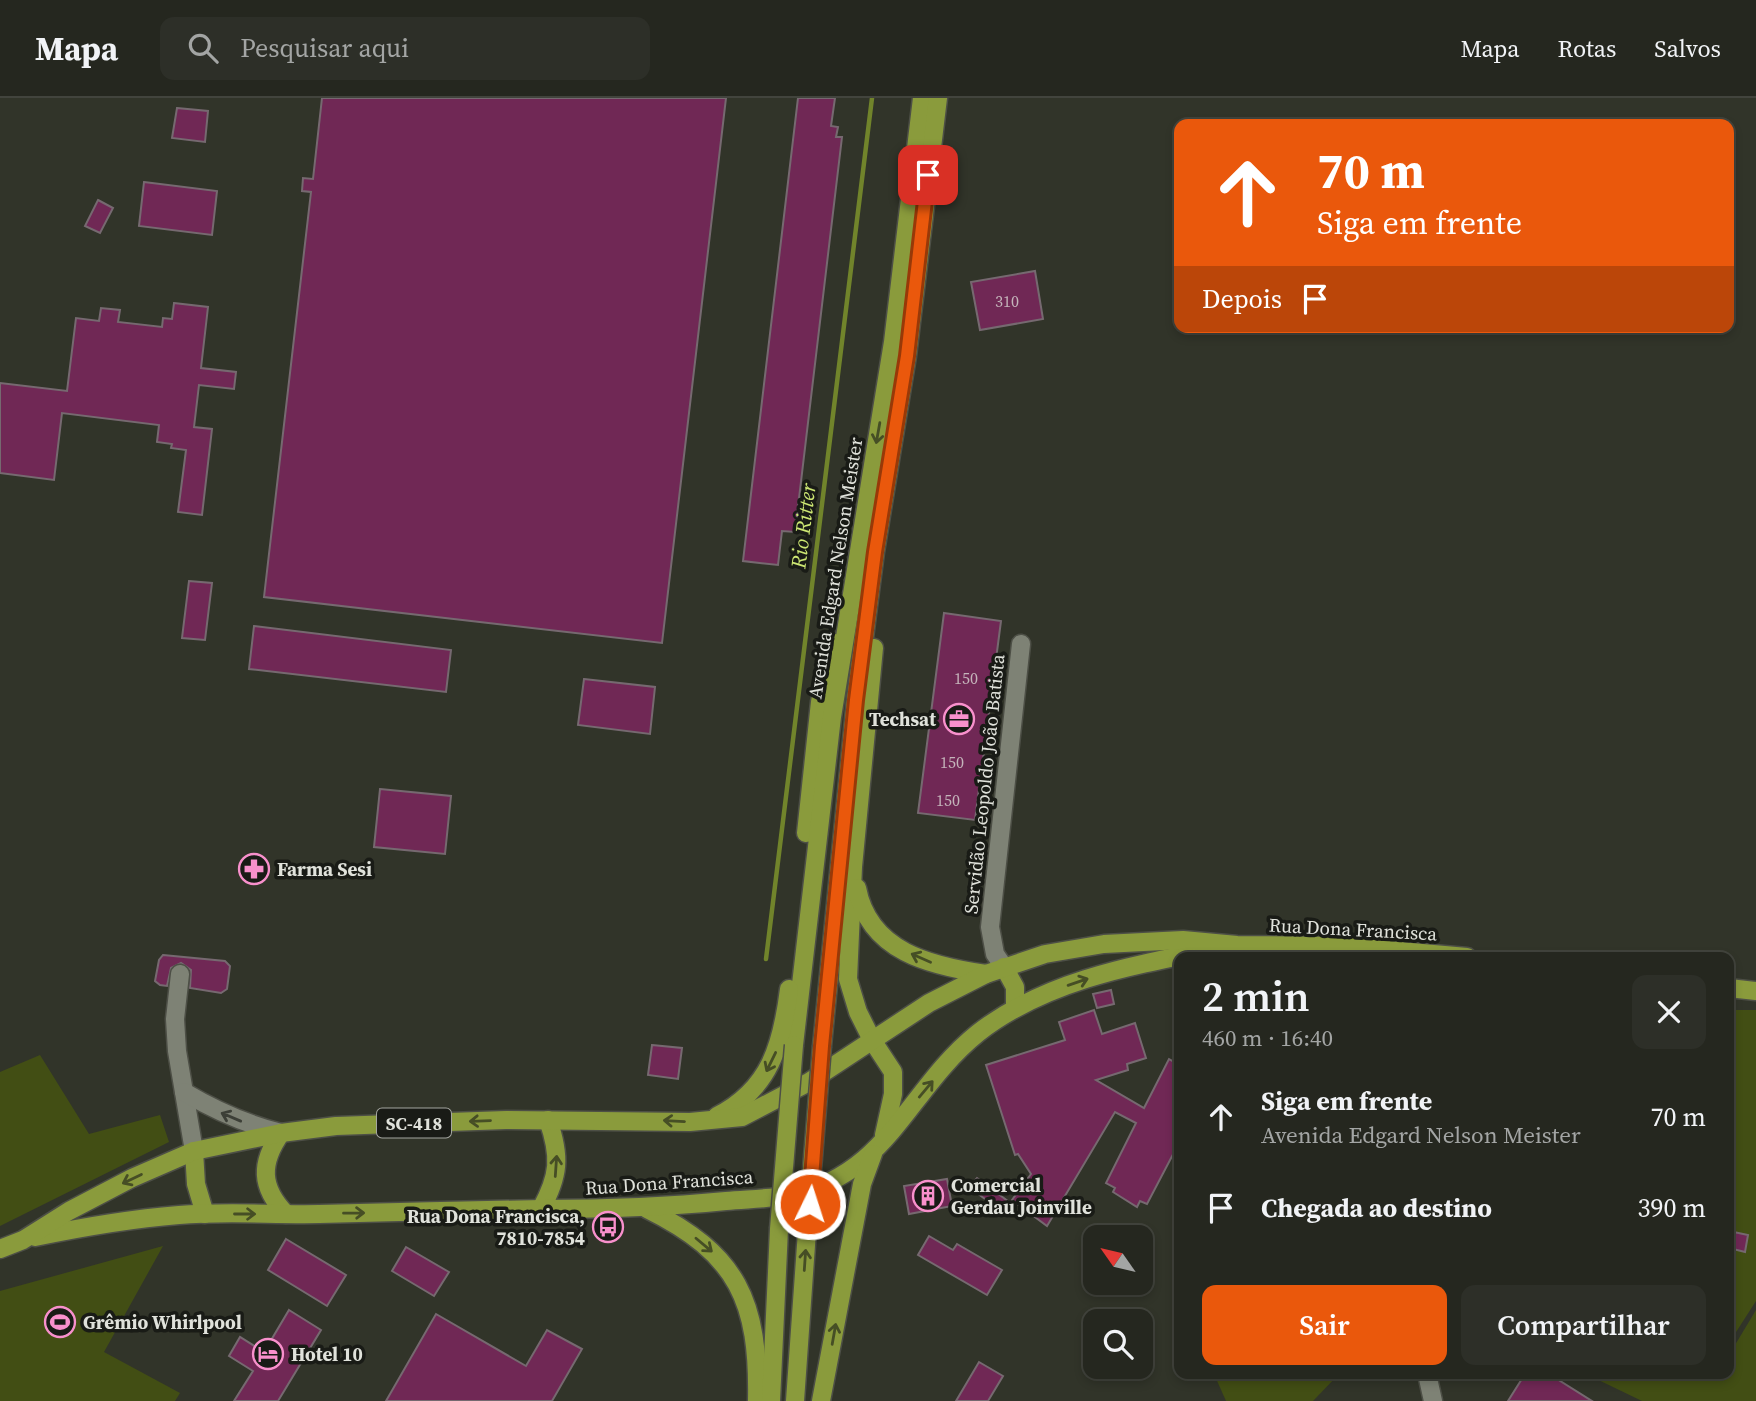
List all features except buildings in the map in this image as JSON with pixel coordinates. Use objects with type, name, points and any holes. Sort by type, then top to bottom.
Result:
[{"type":"main road","name":"Avenida Edgard Nelson Meister","points":[[771,1401],[779,1229],[794,1045],[830,729],[893,342],[922,98]]},
{"type":"main road","name":"Avenida Edgard Nelson Meister","points":[[795,1401],[822,1046],[857,687],[907,356],[938,98]]},
{"type":"main road","points":[[821,1401],[862,1184],[877,1148],[893,1094],[893,1072],[872,1041],[850,992],[848,979],[853,867],[893,440]]},
{"type":"main road","points":[[706,1121],[736,1106],[756,1087],[772,1062],[782,1030],[794,952],[820,702],[860,537]]},
{"type":"main road","points":[[853,867],[860,902],[868,923],[889,943],[923,961],[946,968],[986,974]]},
{"type":"main road","name":"Rua Dona Francisca","points":[[0,1249],[23,1240],[132,1178],[194,1151],[281,1133],[336,1126],[548,1121],[706,1121],[742,1117],[809,1082],[929,1003],[986,974],[1045,954],[1104,944],[1183,940],[1237,945],[1343,946],[1411,952]]},
{"type":"main road","name":"Rua Dona Francisca","points":[[1204,952],[1237,945]]},
{"type":"main road","name":"Rua Dona Francisca","points":[[23,1240],[124,1220],[205,1214],[647,1209],[789,1195],[826,1185],[852,1171],[877,1148],[953,1056],[979,1033],[1015,1008],[1052,991],[1114,971],[1174,958]]},
{"type":"main road","points":[[1004,967],[1016,987],[1015,1008]]},
{"type":"main road","points":[[1734,989],[1756,991]]},
{"type":"main road","points":[[541,1209],[552,1189],[557,1166],[556,1143],[548,1121]]},
{"type":"main road","points":[[281,1133],[271,1148],[266,1166],[267,1184],[274,1201],[286,1214]]},
{"type":"main road","points":[[194,1151],[196,1184],[205,1214]]},
{"type":"main road","points":[[647,1209],[672,1221],[701,1241],[723,1261],[740,1290],[753,1327],[758,1357],[757,1401]]},
{"type":"street","name":"Servidão Leopoldo João Batista","points":[[1004,967],[995,954],[990,927],[1021,644]]},
{"type":"street","points":[[180,974],[175,1019],[177,1051],[194,1151]]},
{"type":"street","points":[[184,1092],[214,1111],[281,1133]]},
{"type":"street","points":[[1428,1379],[1433,1401]]},
{"type":"green space","points":[[1734,1010],[1756,1010],[1756,1301],[1734,1335]]},
{"type":"green space","points":[[40,1055],[89,1134],[160,1115],[169,1142],[0,1226],[0,1072]]},
{"type":"green space","name":"Grêmio Whirlpool","points":[[163,1246],[104,1352],[180,1393],[175,1401],[0,1401],[0,1291]]},
{"type":"green space","points":[[1756,1310],[1756,1401],[1642,1401],[1596,1379],[1734,1379],[1734,1347]]},
{"type":"green space","points":[[1216,1379],[1334,1379],[1313,1401],[1226,1401]]},
{"type":"waterway","name":"Rio Ritter","points":[[766,959],[872,98]]},
{"type":"place","name":"Techsat","points":[[959,719]]},
{"type":"place","name":"Farma Sesi","points":[[254,869]]},
{"type":"place","name":"Comercial Gerdau Joinville","points":[[928,1196]]},
{"type":"place","name":"Rua Dona Francisca, 7810-7854","points":[[608,1227]]},
{"type":"place","name":"Grêmio Whirlpool","points":[[60,1322]]},
{"type":"place","name":"Hotel 10","points":[[268,1354]]},
{"type":"route","points":[[810,1204],[822,1046],[863,637],[907,356],[928,175]]}]
